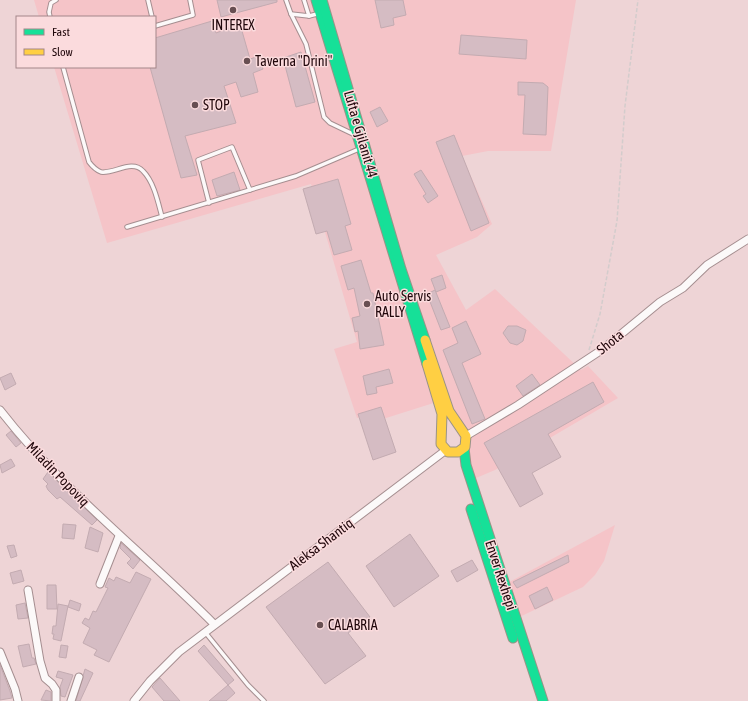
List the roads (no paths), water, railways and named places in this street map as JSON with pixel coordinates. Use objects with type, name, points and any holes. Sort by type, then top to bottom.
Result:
[{"type":"main road","points":[[316,0],[355,134],[442,414],[442,432],[440,440],[458,466],[490,568],[535,701]]},
{"type":"main road","name":"Lufta e Gjilanit 44","points":[[322,0],[401,269],[449,411],[459,428]]},
{"type":"main road","points":[[442,432],[452,426],[459,428],[466,436],[464,448],[458,452],[446,450]]},
{"type":"main road","name":"Enver Rexhepi","points":[[464,448],[466,465],[543,701]]},
{"type":"street","name":"Shota","points":[[466,436],[518,405],[603,349],[660,302],[683,288],[707,265],[748,239]]},
{"type":"street","name":"Miladin Popoviq","points":[[0,410],[73,491],[119,536],[148,559],[214,624]]},
{"type":"street","name":"Aleksa Shantiq","points":[[134,701],[150,681],[179,652],[436,456],[446,450]]},
{"type":"street","points":[[100,584],[119,536]]},
{"type":"street","points":[[28,590],[40,661],[45,678],[56,690],[56,701]]},
{"type":"street","points":[[0,652],[15,689],[18,701]]},
{"type":"street","points":[[71,701],[79,677]]},
{"type":"lane","points":[[50,16],[51,3],[56,0]]},
{"type":"lane","points":[[148,0],[152,16]]},
{"type":"lane","points":[[156,26],[193,16],[190,0]]},
{"type":"lane","points":[[286,0],[290,14],[306,44],[324,117],[330,123],[355,134]]},
{"type":"lane","points":[[304,0],[309,16]]},
{"type":"lane","points":[[290,14],[309,16],[320,13]]},
{"type":"lane","points":[[63,68],[89,162],[101,172],[130,166],[142,169],[149,179],[162,216]]},
{"type":"lane","points":[[209,203],[198,160],[232,147],[250,190]]},
{"type":"lane","points":[[127,227],[296,176],[360,149]]},
{"type":"lane","points":[[205,632],[248,685],[264,701]]},
{"type":"place","name":"INTEREX","points":[[233,10]]},
{"type":"place","name":"Taverna \"Drini\"","points":[[247,61]]},
{"type":"place","name":"STOP","points":[[195,105]]},
{"type":"place","name":"Auto Servis RALLY","points":[[367,304]]},
{"type":"place","name":"CALABRIA","points":[[320,625]]}]
